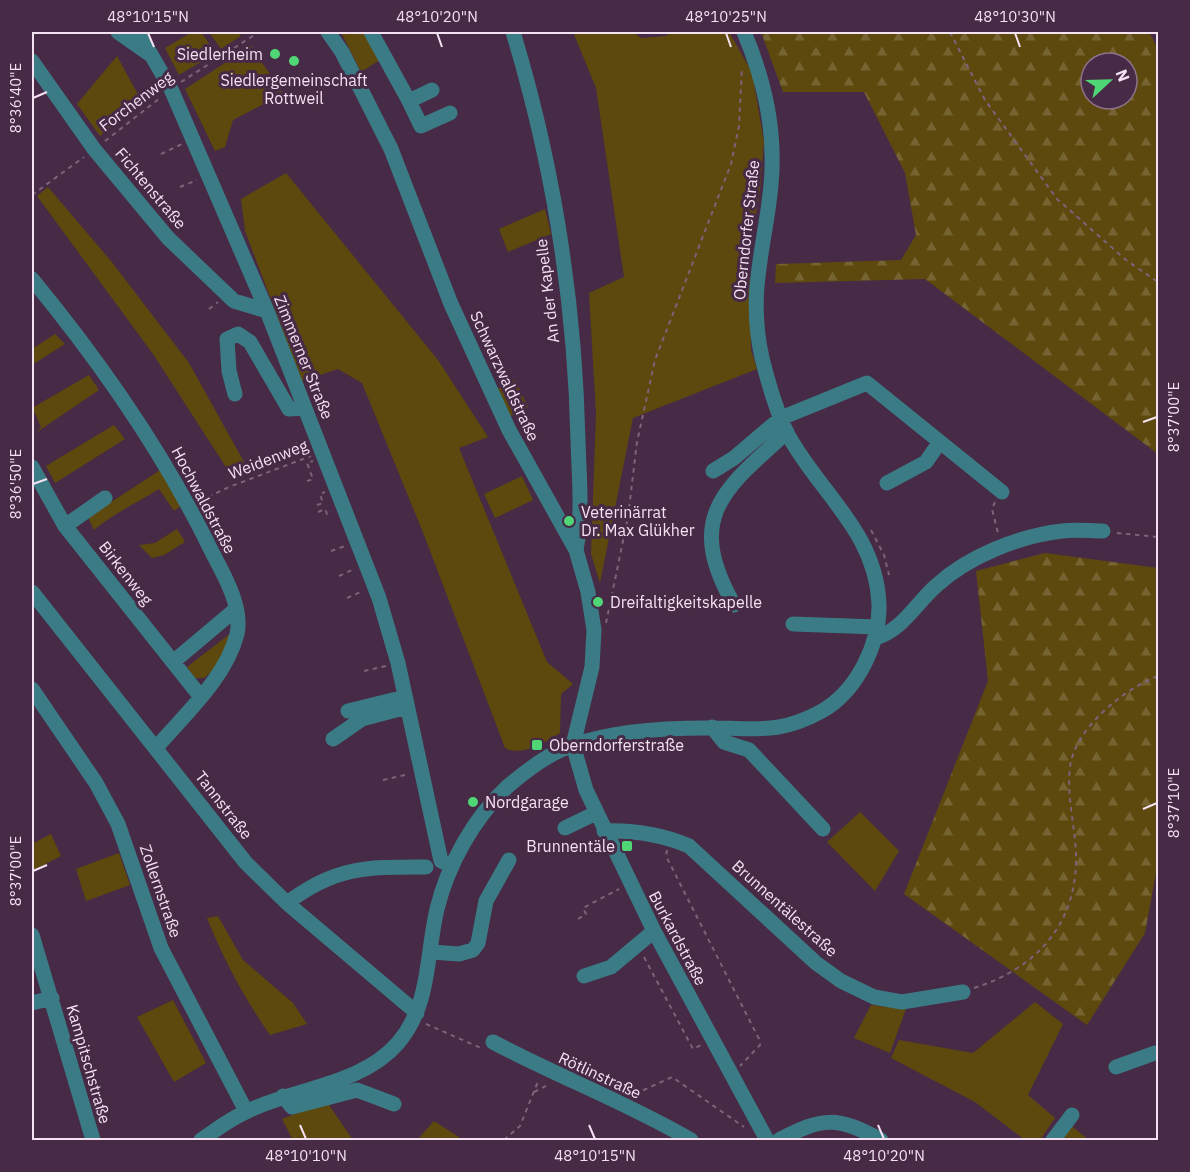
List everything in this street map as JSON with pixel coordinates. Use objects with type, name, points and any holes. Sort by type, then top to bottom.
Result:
[{"type":"street","points":[[118,32],[152,55]]},
{"type":"street","name":"Zimmerner Straße","points":[[138,32],[171,89],[267,311],[374,587],[398,663],[441,861],[452,866]]},
{"type":"street","name":"Schwarzwaldstraße","points":[[328,32],[342,52],[391,149],[451,304],[509,430],[576,550],[588,592],[594,630],[592,667],[573,745]]},
{"type":"street","points":[[371,32],[421,126],[450,113]]},
{"type":"street","name":"An der Kapelle","points":[[513,32],[547,157],[565,275],[578,408],[580,525],[576,550]]},
{"type":"street","name":"Oberndorfer Straße","points":[[201,1140],[246,1111],[283,1096],[353,1074],[376,1063],[396,1045],[417,1013],[432,952],[437,909],[452,866],[480,816],[507,787],[536,764],[573,745],[658,730],[712,727],[744,731],[774,729],[798,722],[822,710],[847,689],[866,663],[876,633],[879,606],[870,556],[858,533],[784,425],[762,358],[755,292],[758,258],[770,187],[771,120],[759,67],[744,32]]},
{"type":"street","name":"Fichtenstraße","points":[[32,61],[94,149],[168,238],[234,301],[267,311]]},
{"type":"street","points":[[409,101],[432,90]]},
{"type":"street","name":"Hochwaldstraße","points":[[32,279],[118,391],[190,506],[226,581],[236,609],[237,632],[226,663],[156,748]]},
{"type":"street","points":[[235,394],[226,350],[227,339],[238,334],[250,342],[289,409],[304,408]]},
{"type":"street","points":[[713,471],[784,425],[867,382],[939,443],[1002,492]]},
{"type":"street","points":[[734,605],[722,585],[714,558],[710,534],[714,512],[722,496],[784,425]]},
{"type":"street","points":[[887,483],[926,462],[939,443]]},
{"type":"street","name":"Birkenweg","points":[[32,467],[65,526],[200,696]]},
{"type":"street","points":[[65,526],[105,498]]},
{"type":"street","points":[[793,624],[887,635],[937,584],[964,566],[1032,537],[1063,531],[1103,531]]},
{"type":"street","name":"Tannstraße","points":[[32,592],[246,863],[287,903],[417,1013]]},
{"type":"street","points":[[173,662],[236,609]]},
{"type":"street","name":"Zollernstraße","points":[[32,689],[91,774],[118,824],[161,948],[246,1111]]},
{"type":"street","points":[[348,711],[406,702]]},
{"type":"street","points":[[333,739],[362,719],[406,702]]},
{"type":"street","points":[[712,727],[716,736],[724,742],[749,750],[823,829]]},
{"type":"street","name":"Burkardstraße","points":[[573,745],[586,790],[604,831],[657,937],[765,1136]]},
{"type":"street","points":[[565,828],[596,813]]},
{"type":"street","name":"Brunnentälestraße","points":[[604,831],[634,830],[670,838],[689,846],[816,963],[842,981],[874,997],[902,1002],[963,992]]},
{"type":"street","points":[[432,952],[459,954],[473,951],[478,943],[486,901],[508,860]]},
{"type":"street","points":[[287,903],[312,884],[353,870],[426,867]]},
{"type":"street","name":"Kampitschstraße","points":[[32,935],[52,998],[84,1120],[93,1140]]},
{"type":"street","points":[[584,976],[611,967],[657,937]]},
{"type":"street","name":"Kampitschstraße","points":[[32,1003],[52,998]]},
{"type":"street","name":"Rötlinstraße","points":[[487,1045],[626,1106],[691,1140]]},
{"type":"street","points":[[1116,1067],[1157,1052]]},
{"type":"street","points":[[283,1096],[292,1107],[357,1090],[394,1104]]},
{"type":"street","points":[[1053,1140],[1072,1115]]},
{"type":"street","points":[[779,1140],[804,1127],[829,1122],[854,1126],[881,1140]]},
{"type":"path","name":"Forchenweg","points":[[32,195],[171,89],[259,32]]},
{"type":"path","points":[[950,32],[985,100],[1057,199],[1126,260],[1158,282]]},
{"type":"path","points":[[594,630],[603,627],[607,622],[628,517],[637,442],[655,360],[731,164],[739,126],[742,66]]},
{"type":"path","points":[[161,154],[193,139]]},
{"type":"path","points":[[180,187],[208,176]]},
{"type":"path","points":[[307,481],[313,479],[307,463],[323,454]]},
{"type":"path","name":"Weidenweg","points":[[190,506],[230,487],[323,454]]},
{"type":"path","points":[[1002,492],[992,509],[1003,548]]},
{"type":"path","points":[[869,528],[884,555],[889,580]]},
{"type":"path","points":[[1103,531],[1158,537]]},
{"type":"path","points":[[339,576],[365,564]]},
{"type":"path","points":[[347,598],[374,587]]},
{"type":"path","points":[[364,671],[398,663]]},
{"type":"path","points":[[963,992],[989,983],[1018,968],[1042,950],[1065,919],[1072,895],[1076,863],[1070,768],[1076,746],[1089,727],[1129,690],[1158,676]]},
{"type":"path","points":[[383,780],[420,772]]},
{"type":"path","points":[[670,838],[666,856],[760,1045],[732,1075]]},
{"type":"path","points":[[578,919],[586,914],[583,908],[630,883]]},
{"type":"path","points":[[657,937],[643,954],[671,1012],[693,1049],[712,1038]]},
{"type":"path","points":[[420,1030],[425,1023],[487,1045]]},
{"type":"path","points":[[626,1106],[638,1091],[672,1077],[751,1132],[765,1136]]},
{"type":"path","points":[[504,1140],[520,1126],[539,1079]]},
{"type":"green space","points":[[192,32],[201,32],[216,53],[179,75],[165,48]]},
{"type":"green space","points":[[209,32],[238,32],[241,36],[221,49]]},
{"type":"green space","points":[[341,32],[364,32],[380,60],[361,72]]},
{"type":"green space","points":[[573,32],[633,32],[641,38],[665,36],[672,32],[729,32],[752,72],[764,142],[760,190],[749,256],[751,350],[757,369],[633,418],[600,583],[591,554],[596,414],[589,293],[624,277],[596,88]]},
{"type":"green space","points":[[761,32],[1149,32],[1158,49],[1158,454],[925,279],[775,283],[776,264],[901,260],[916,235],[905,173],[864,92],[783,92]]},
{"type":"green space","points":[[251,46],[283,94],[233,120],[225,147],[215,151],[185,89]]},
{"type":"green space","points":[[117,56],[142,102],[100,136],[77,104]]},
{"type":"green space","points":[[286,173],[438,360],[488,437],[459,448],[547,662],[573,684],[561,694],[560,733],[540,744],[519,751],[505,748],[424,535],[362,383],[338,369],[302,381],[245,231],[241,199]]},
{"type":"green space","points":[[48,187],[111,261],[189,363],[249,471],[233,478],[153,354],[37,196]]},
{"type":"green space","points":[[545,209],[551,234],[508,252],[499,229]]},
{"type":"green space","points":[[55,334],[65,344],[32,365],[32,349]]},
{"type":"green space","points":[[89,375],[99,390],[37,432],[41,427],[35,413],[32,414],[32,408]]},
{"type":"green space","points":[[515,380],[528,407],[510,416],[497,389]]},
{"type":"green space","points":[[114,425],[125,439],[55,483],[46,466]]},
{"type":"green space","points":[[162,469],[182,505],[174,511],[159,489],[94,530],[88,517]]},
{"type":"green space","points":[[522,476],[533,500],[495,518],[484,494]]},
{"type":"green space","points":[[177,529],[185,542],[164,555],[152,558],[139,545],[155,543]]},
{"type":"green space","points":[[1045,553],[1158,568],[1158,862],[1145,933],[1087,1025],[904,894],[988,681],[976,571]]},
{"type":"green space","points":[[231,633],[217,667],[204,678],[195,678],[187,667]]},
{"type":"green space","points":[[860,812],[899,851],[875,891],[827,842]]},
{"type":"green space","points":[[51,834],[61,856],[32,871],[32,844]]},
{"type":"green space","points":[[119,853],[130,885],[86,901],[76,869]]},
{"type":"green space","points":[[218,916],[243,960],[293,1003],[307,1024],[270,1035],[220,949],[207,918]]},
{"type":"green space","points":[[173,1000],[206,1063],[174,1082],[137,1017]]},
{"type":"green space","points":[[1035,1002],[1063,1024],[1028,1095],[1055,1118],[1040,1140],[1025,1140],[975,1102],[891,1058],[899,1040],[973,1053]]},
{"type":"green space","points":[[871,1005],[906,1009],[890,1053],[854,1038]]},
{"type":"green space","points":[[327,1102],[353,1140],[293,1140],[282,1119]]},
{"type":"green space","points":[[434,1121],[462,1139],[463,1140],[417,1140]]},
{"type":"green space","points":[[1069,1124],[1089,1140],[1058,1140]]},
{"type":"place","name":"Siedlerheim","points":[[275,54]]},
{"type":"place","name":"Siedlergemeinschaft Rottweil","points":[[294,61]]},
{"type":"place","name":"Veterinärrat Dr. Max Glükher","points":[[569,521]]},
{"type":"place","name":"Dreifaltigkeitskapelle","points":[[598,602]]},
{"type":"place","name":"Oberndorferstraße","points":[[537,745]]},
{"type":"place","name":"Nordgarage","points":[[473,802]]},
{"type":"place","name":"Brunnentäle","points":[[627,846]]}]
